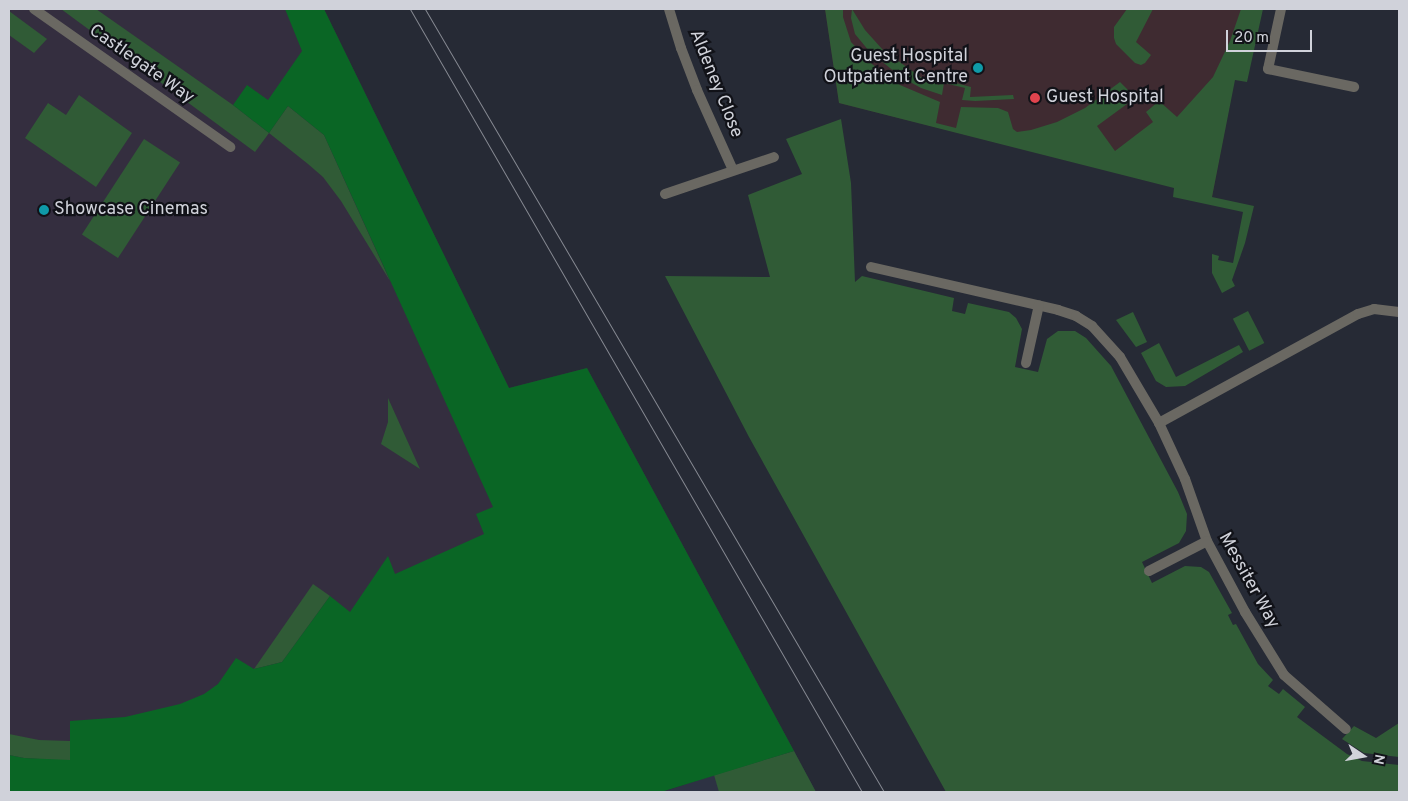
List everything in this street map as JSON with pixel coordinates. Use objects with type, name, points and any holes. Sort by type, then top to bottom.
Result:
[{"type":"street","name":"Castlegate Way","points":[[34,9],[230,147]]},
{"type":"street","name":"Aldeney Close","points":[[669,9],[694,82],[733,170]]},
{"type":"street","points":[[1281,9],[1268,69],[1354,87]]},
{"type":"street","points":[[665,194],[774,157]]},
{"type":"street","name":"Messiter Way","points":[[871,267],[1039,305],[1076,316],[1092,326],[1120,357],[1159,423],[1185,479],[1207,541],[1245,612],[1284,675],[1346,729]]},
{"type":"street","points":[[1026,362],[1039,305]]},
{"type":"street","points":[[1159,423],[1358,314],[1374,309],[1399,312]]},
{"type":"street","points":[[1149,571],[1207,541]]},
{"type":"shaded area","points":[[9,9],[324,9],[509,388],[587,368],[794,751],[661,792],[9,792]]},
{"type":"shaded area","name":"Guest Hospital","points":[[825,9],[1248,9],[1212,197],[839,103]]},
{"type":"shaded area","points":[[794,751],[816,792],[662,792],[714,775]]},
{"type":"green space","points":[[61,9],[96,9],[233,105],[269,133],[255,152]]},
{"type":"green space","points":[[285,9],[324,9],[509,388],[587,368],[794,751],[661,792],[9,792],[9,755],[24,758],[70,760],[70,721],[125,717],[180,704],[204,694],[218,684],[236,658],[254,669],[282,662],[330,596],[350,612],[388,556],[395,574],[484,534],[476,514],[493,507],[324,135],[288,106],[269,133],[233,105],[247,85],[268,100],[302,51]]},
{"type":"green space","points":[[825,9],[843,9],[843,17],[851,42],[872,64],[900,85],[940,102],[936,123],[956,128],[961,107],[998,108],[1008,112],[1013,129],[1017,132],[1031,130],[1057,122],[1085,108],[1120,82],[1128,90],[1127,104],[1097,126],[1115,151],[1153,122],[1146,112],[1159,101],[1177,117],[1213,77],[1230,41],[1241,9],[1263,9],[1247,82],[1235,80],[1212,197],[1254,206],[1245,243],[1232,280],[1235,286],[1222,293],[1212,273],[1212,254],[1219,256],[1218,260],[1233,263],[1243,212],[1173,197],[1174,188],[839,103]]},
{"type":"green space","points":[[852,9],[865,30],[883,50],[922,78],[939,85],[941,79],[971,87],[970,97],[1013,95],[1014,99],[962,100],[965,88],[944,83],[942,95],[921,88],[901,77],[869,51],[855,34],[851,18]]},
{"type":"green space","points":[[1127,9],[1153,9],[1136,42],[1151,55],[1141,65],[1135,63],[1116,44],[1114,38],[1114,27]]},
{"type":"green space","points":[[9,11],[47,39],[34,53],[9,35]]},
{"type":"green space","points":[[79,95],[132,133],[96,187],[25,138],[48,103],[66,115]]},
{"type":"green space","points":[[288,106],[324,135],[390,281],[341,201],[323,177],[269,133]]},
{"type":"green space","points":[[841,119],[851,183],[855,282],[862,276],[954,298],[952,311],[965,314],[968,303],[1009,312],[1016,318],[1022,329],[1015,367],[1038,372],[1047,339],[1058,331],[1075,331],[1086,338],[1111,366],[1178,492],[1187,514],[1186,531],[1179,543],[1142,562],[1152,583],[1185,566],[1201,567],[1209,572],[1232,613],[1228,615],[1233,625],[1236,624],[1258,664],[1273,680],[1268,686],[1279,694],[1283,689],[1305,707],[1297,717],[1347,754],[1362,761],[1399,765],[1399,792],[946,792],[749,437],[665,276],[770,277],[748,195],[802,174],[786,139]]},
{"type":"green space","points":[[144,139],[180,162],[118,258],[82,235]]},
{"type":"green space","points":[[1248,311],[1264,343],[1249,351],[1233,319]]},
{"type":"green space","points":[[1133,312],[1147,342],[1136,347],[1116,320]]},
{"type":"green space","points":[[1159,343],[1176,377],[1239,345],[1243,352],[1185,386],[1166,387],[1156,381],[1141,353]]},
{"type":"green space","points":[[388,398],[420,469],[381,444],[388,422]]},
{"type":"green space","points":[[313,584],[330,596],[282,662],[254,669]]},
{"type":"green space","points":[[1399,723],[1399,757],[1364,753],[1342,739],[1354,726],[1376,738]]},
{"type":"green space","points":[[9,734],[39,740],[70,741],[70,761],[24,758],[9,755]]},
{"type":"green space","points":[[794,751],[816,792],[719,792],[714,775]]},
{"type":"tram line","points":[[410,9],[862,792]]},
{"type":"tram line","points":[[425,9],[884,792]]},
{"type":"place","name":"Guest Hospital Outpatient Centre","points":[[978,68]]},
{"type":"place","name":"Guest Hospital","points":[[1035,98]]},
{"type":"place","name":"Showcase Cinemas","points":[[44,210]]}]
